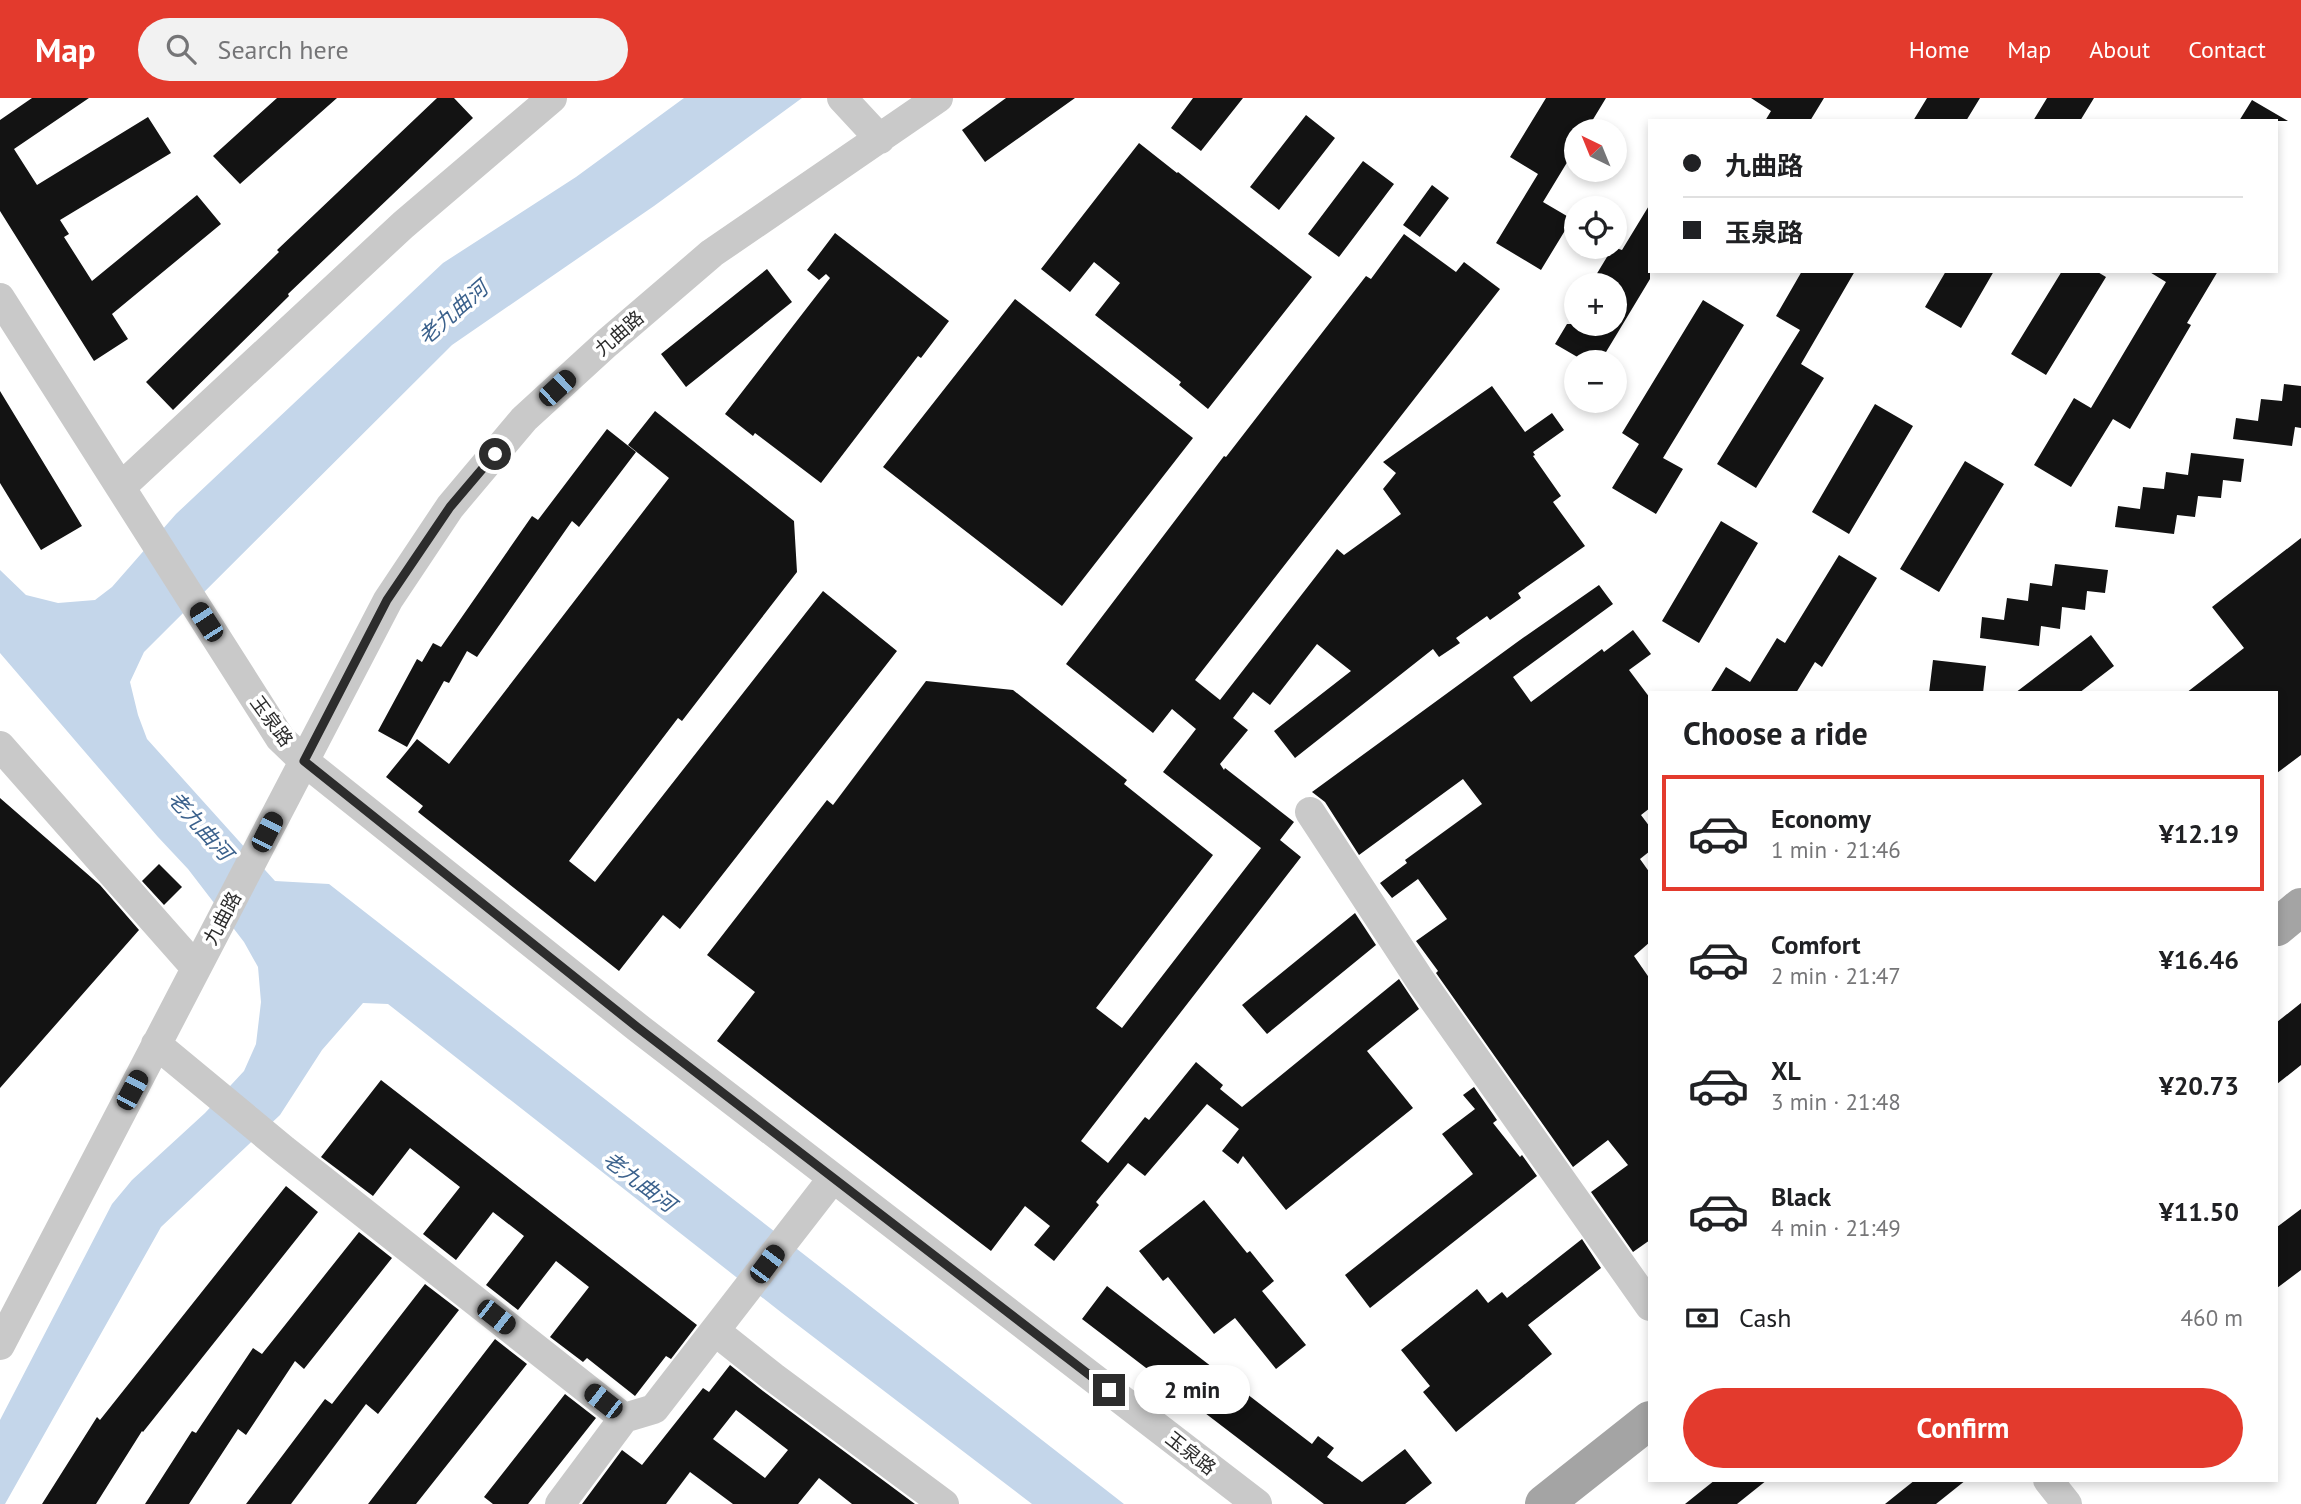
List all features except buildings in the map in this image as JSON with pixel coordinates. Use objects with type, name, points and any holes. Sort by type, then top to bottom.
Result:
[{"type":"main road","points":[[2278,926],[2301,907]]},
{"type":"main road","points":[[1544,1504],[1648,1422]]},
{"type":"street","points":[[121,487],[403,225],[552,98]]},
{"type":"street","points":[[842,98],[880,139]]},
{"type":"street","name":"九曲路","points":[[0,1345],[387,600],[450,507],[524,419],[712,253],[938,98]]},
{"type":"street","name":"玉泉路","points":[[0,298],[280,738],[304,761],[637,1027],[1257,1504]]},
{"type":"street","points":[[0,746],[196,968]]},
{"type":"street","points":[[1310,812],[1420,980],[1648,1303]]},
{"type":"street","points":[[156,1044],[284,1150],[624,1418]]},
{"type":"street","points":[[560,1504],[624,1418],[654,1409],[833,1178]]},
{"type":"street","points":[[715,1331],[944,1504]]},
{"type":"street","points":[[2050,1482],[2067,1504]]},
{"type":"water","name":"老九曲河","points":[[684,98],[802,98],[654,206],[452,345],[144,652],[130,682],[138,715],[147,739],[275,881],[329,884],[1124,1504],[1032,1504],[782,1313],[388,1004],[363,1003],[322,1050],[280,1115],[161,1227],[5,1504],[0,1504],[0,1420],[112,1204],[132,1180],[205,1113],[244,1071],[256,1044],[261,1002],[258,967],[244,942],[188,869],[0,653],[0,570],[26,595],[58,603],[95,600],[112,587],[176,514],[443,263],[576,177]]},
{"type":"route","points":[[495,454],[450,507],[387,600],[304,761],[637,1027],[1109,1390]]}]
